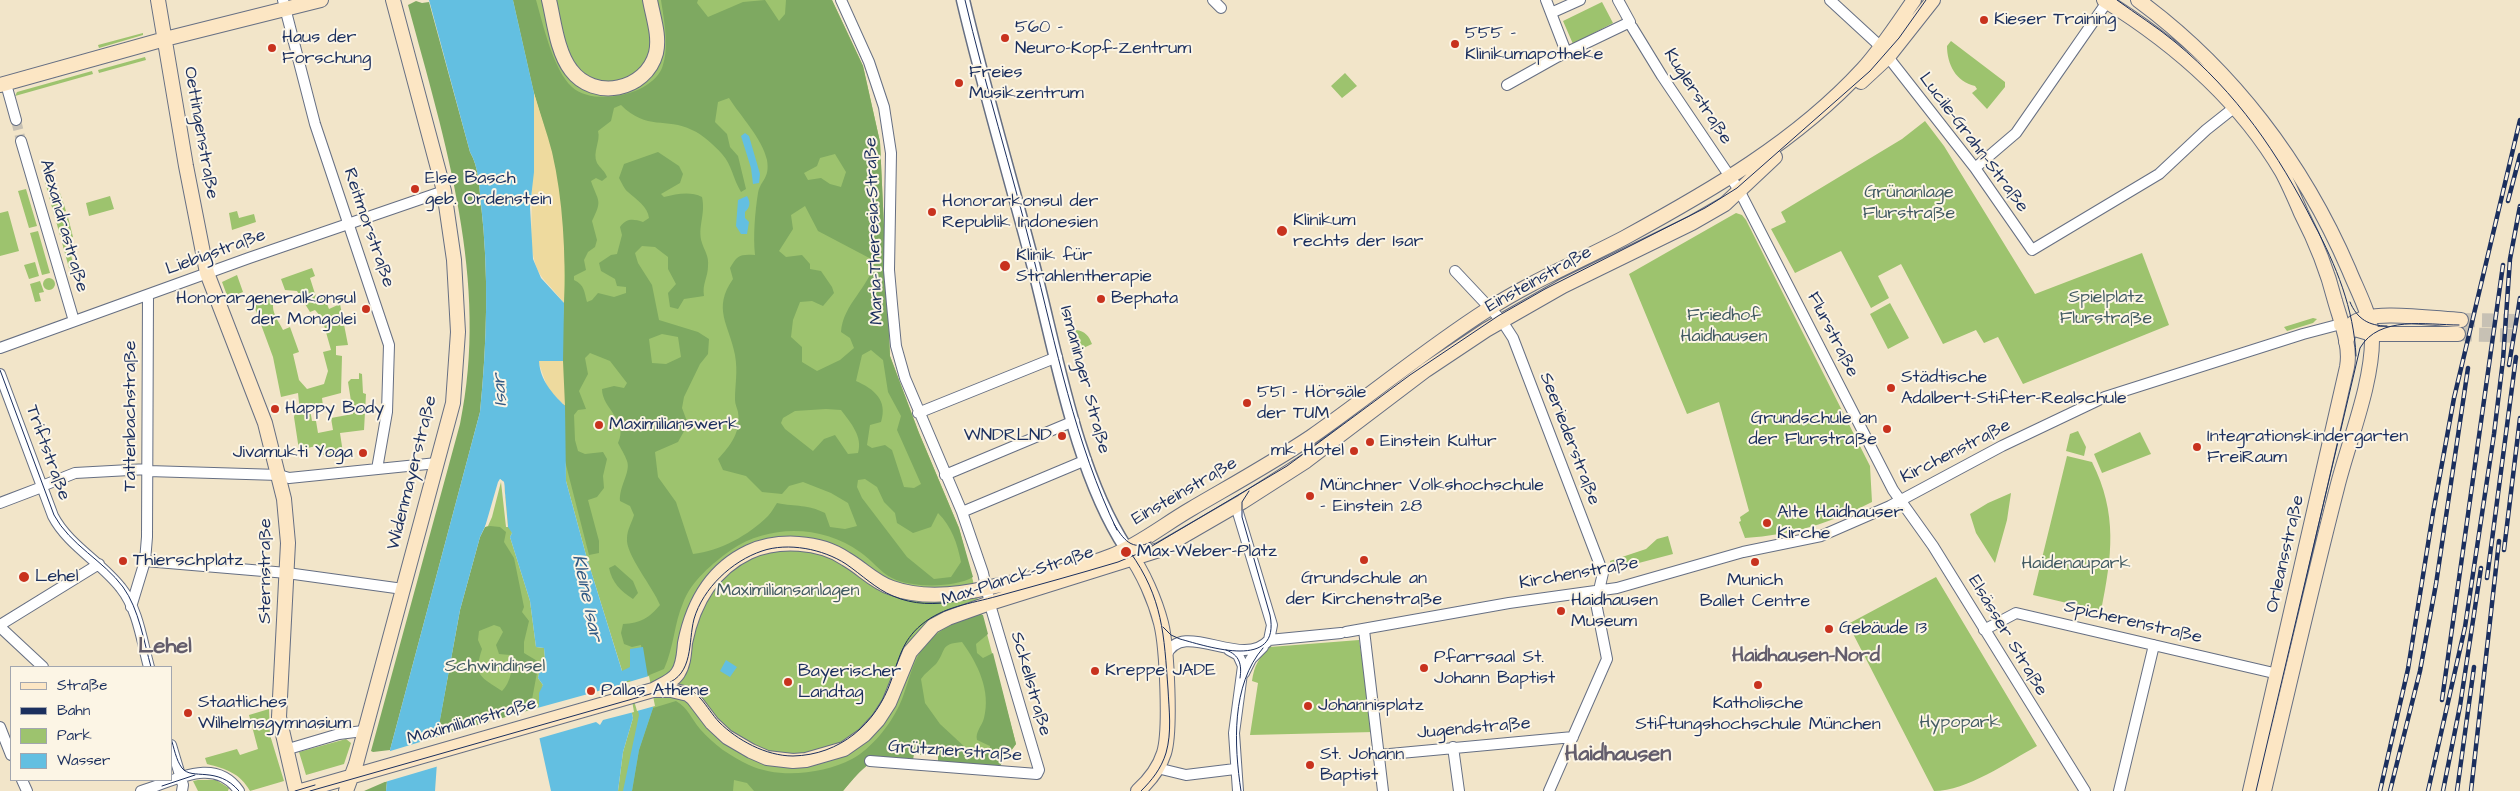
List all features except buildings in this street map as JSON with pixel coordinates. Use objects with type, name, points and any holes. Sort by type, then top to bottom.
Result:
[{"type":"main road","name":"Oettingenstraße","points":[[158,0],[207,273]]},
{"type":"main road","points":[[3,84],[284,4],[321,0]]},
{"type":"main road","name":"Widenmayerstraße","points":[[346,791],[352,776],[453,403],[458,332],[454,260],[444,191],[393,0]]},
{"type":"main road","points":[[549,0],[569,68],[576,76],[589,85],[607,89],[623,87],[634,81],[645,73],[654,62],[658,43],[650,0]]},
{"type":"main road","name":"Einsteinstraße","points":[[1884,52],[1914,0]]},
{"type":"main road","name":"Einsteinstraße","points":[[1130,554],[1311,437],[1490,308],[1522,288],[1735,184],[1884,52],[1933,0]]},
{"type":"main road","points":[[2138,0],[2192,45],[2259,116],[2291,162],[2342,255],[2372,334]]},
{"type":"main road","name":"Orleansstraße","points":[[2105,1],[2174,48],[2234,107],[2261,140],[2289,185],[2328,270],[2347,325],[2347,368],[2250,791]]},
{"type":"main road","name":"Einsteinstraße","points":[[1130,554],[1154,553],[1236,506],[1329,445],[1392,395],[1451,352],[1563,286],[1710,213],[1728,202],[1735,184]]},
{"type":"main road","name":"Sternstraße","points":[[207,273],[265,423],[279,475],[286,518],[287,573],[279,717],[285,750],[296,791]]},
{"type":"main road","points":[[2347,325],[2367,317],[2461,320]]},
{"type":"main road","points":[[2347,325],[2372,334],[2458,334]]},
{"type":"main road","name":"Orleansstraße","points":[[2264,791],[2336,490],[2364,388],[2372,334]]},
{"type":"main road","name":"Max-Planck-Straße","points":[[657,689],[675,677],[680,671],[691,614],[708,584],[740,557],[763,547],[797,544],[828,550],[847,559],[881,584],[902,591],[943,595],[986,588],[1130,554]]},
{"type":"main road","points":[[1130,554],[1162,626],[1168,728],[1164,752],[1157,768],[1138,791]]},
{"type":"main road","name":"Max-Planck-Straße","points":[[657,689],[688,694],[694,698],[719,730],[736,743],[759,755],[793,762],[820,758],[854,743],[878,720],[889,703],[910,652],[928,630],[948,618],[1130,554]]},
{"type":"main road","name":"Maximilianstraße","points":[[301,791],[657,689]]},
{"type":"street","name":"Maria-Theresia-Straße","points":[[841,0],[870,62],[884,107],[891,153],[889,270],[895,338],[905,378],[918,413],[962,512],[990,603]]},
{"type":"street","name":"Ismaninger Straße","points":[[963,0],[978,65],[1019,210],[1074,421],[1086,460],[1103,503],[1130,554]]},
{"type":"street","points":[[1546,0],[1566,52]]},
{"type":"street","points":[[1551,13],[1580,0]]},
{"type":"street","name":"Kuglerstraße","points":[[1618,0],[1631,25],[1735,184]]},
{"type":"street","name":"Lucile-Grahn-Straße","points":[[1830,0],[1884,52],[1975,168],[2032,250],[2159,174],[2206,130],[2234,107]]},
{"type":"street","points":[[1975,168],[2016,133],[2105,1]]},
{"type":"street","name":"Reitmorstraße","points":[[284,4],[315,124],[389,345],[387,412],[378,469]]},
{"type":"street","points":[[1507,85],[1566,52],[1631,25]]},
{"type":"street","points":[[3,84],[16,120]]},
{"type":"street","name":"Alexandrastraße","points":[[22,140],[74,321]]},
{"type":"street","name":"Flurstraße","points":[[1735,184],[1900,500]]},
{"type":"street","name":"Liebigstraße","points":[[0,348],[207,273],[444,191]]},
{"type":"street","name":"Seeriederstraße","points":[[1455,271],[1502,321],[1513,338],[1602,573],[1596,604],[1607,660],[1548,791]]},
{"type":"street","name":"Tattenbachstraße","points":[[145,561],[148,470],[148,295]]},
{"type":"street","name":"Kirchenstraße","points":[[1162,626],[1173,636],[1187,640],[1225,649],[1251,648],[1268,641],[1364,630],[1509,603],[1617,588],[1743,552],[1822,536],[1900,500],[2002,446],[2105,397],[2291,337],[2347,325]]},
{"type":"street","points":[[918,413],[1057,357]]},
{"type":"street","name":"Triftstraße","points":[[0,374],[57,525],[100,564]]},
{"type":"street","points":[[946,475],[1074,421]]},
{"type":"street","points":[[962,512],[1086,460]]},
{"type":"street","points":[[0,503],[75,473],[148,470],[279,475],[289,478],[437,464]]},
{"type":"street","name":"Elsässer Straße","points":[[1900,500],[1933,546],[2085,791]]},
{"type":"street","points":[[1236,506],[1272,625],[1268,641],[1251,659],[1241,681]]},
{"type":"street","points":[[131,606],[145,561],[287,573],[403,589]]},
{"type":"street","points":[[42,666],[0,626],[100,564],[121,588],[131,606],[149,666]]},
{"type":"street","name":"Sckellstraße","points":[[990,603],[1039,770],[1037,774]]},
{"type":"street","name":"Spicherenstraße","points":[[1984,630],[2016,613],[2278,674]]},
{"type":"street","points":[[1364,630],[1383,791]]},
{"type":"street","points":[[1164,660],[1174,644],[1187,640]]},
{"type":"street","points":[[2119,791],[2154,644]]},
{"type":"street","points":[[1225,649],[1235,653],[1240,659],[1243,668],[1234,733],[1238,791]]},
{"type":"street","points":[[0,727],[10,752]]},
{"type":"street","points":[[285,750],[339,734],[364,731]]},
{"type":"street","name":"Jugendstraße","points":[[1379,755],[1573,737]]},
{"type":"street","points":[[1453,747],[1459,791]]},
{"type":"street","points":[[172,748],[184,786]]},
{"type":"street","name":"Grütznerstraße","points":[[870,762],[1037,774]]},
{"type":"street","points":[[1157,768],[1186,775],[1236,769]]},
{"type":"street","points":[[141,791],[184,786],[213,773],[227,778],[239,791]]},
{"type":"green space","name":"Maximiliansanlagen","points":[[513,0],[832,0],[863,66],[880,142],[890,356],[919,433],[959,528],[1016,744],[999,767],[929,755],[911,754],[877,760],[863,768],[843,791],[618,791],[623,752],[633,718],[624,677],[586,555],[566,481],[562,349],[564,296],[552,154],[534,93]]},
{"type":"green space","points":[[513,0],[536,0],[554,58],[559,70],[572,87],[582,93],[607,97],[634,91],[646,85],[656,77],[662,68],[666,43],[661,0],[698,0],[697,3],[708,17],[743,2],[765,0],[779,21],[785,14],[786,0],[832,0],[863,66],[880,142],[890,356],[919,433],[959,528],[973,577],[965,581],[944,585],[910,584],[892,578],[860,552],[845,543],[829,537],[796,531],[762,536],[731,550],[710,567],[691,587],[680,611],[664,669],[647,676],[641,645],[632,647],[624,644],[621,633],[623,624],[644,619],[660,605],[630,553],[627,538],[634,515],[630,506],[620,501],[628,465],[618,443],[620,428],[618,421],[606,403],[602,389],[614,386],[624,388],[627,383],[610,361],[590,353],[585,358],[588,374],[579,391],[586,409],[578,410],[574,415],[575,440],[578,451],[585,454],[603,452],[607,459],[603,476],[604,488],[597,497],[588,500],[599,541],[599,553],[589,555],[565,461],[562,349],[565,276],[561,217],[552,154],[534,93]],"holes":[[[729,98],[761,144],[768,166],[758,193],[754,232],[755,255],[737,258],[730,268],[733,279],[724,299],[724,317],[736,361],[735,400],[739,419],[734,438],[718,459],[723,470],[746,476],[762,492],[782,494],[789,486],[803,482],[831,493],[848,503],[857,526],[845,529],[830,527],[825,513],[819,510],[777,503],[768,516],[743,536],[724,546],[693,554],[676,502],[658,477],[655,452],[678,442],[688,424],[682,408],[684,397],[700,364],[708,354],[709,339],[698,332],[659,320],[652,285],[638,263],[635,253],[642,246],[655,247],[668,257],[668,269],[676,284],[668,293],[670,307],[678,309],[684,299],[704,296],[708,263],[701,237],[702,197],[688,194],[664,197],[661,194],[680,183],[683,174],[679,166],[658,152],[624,164],[619,178],[624,188],[644,207],[649,218],[643,222],[636,220],[625,222],[620,227],[622,235],[617,254],[611,255],[599,263],[601,271],[615,279],[617,286],[626,287],[626,293],[614,297],[598,293],[592,300],[587,302],[584,289],[574,280],[574,276],[586,270],[584,260],[588,252],[595,247],[597,240],[592,221],[598,201],[591,181],[596,178],[602,181],[607,177],[597,163],[595,155],[598,131],[611,121],[614,108],[621,105],[639,118],[683,126],[700,134],[725,158],[741,192],[746,189],[738,156],[730,147],[727,134],[715,122],[718,102]],[[835,154],[846,172],[841,187],[830,184],[821,178],[808,180],[804,173],[817,166],[820,158]],[[805,206],[818,231],[875,261],[872,271],[851,304],[843,322],[841,332],[850,338],[854,348],[840,360],[817,371],[802,362],[802,347],[791,337],[793,320],[800,302],[812,301],[823,306],[834,293],[821,271],[810,269],[810,264],[802,255],[786,257],[779,251],[793,229],[791,215]],[[662,334],[678,337],[681,357],[666,364],[652,363],[649,339]],[[871,350],[883,360],[888,392],[901,416],[897,430],[921,484],[914,488],[904,487],[892,450],[885,445],[872,448],[867,445],[870,425],[881,422],[883,407],[874,392],[856,381],[862,355]],[[841,410],[852,425],[859,441],[858,453],[848,454],[835,435],[824,439],[813,451],[785,429],[781,423],[783,418],[795,411]],[[865,479],[877,487],[884,502],[895,513],[897,523],[913,533],[931,527],[938,513],[947,524],[953,536],[961,562],[951,577],[934,579],[907,557],[862,498],[857,487],[858,480]]]},
{"type":"green space","points":[[416,1],[422,3],[429,2],[470,152],[477,171],[484,230],[486,282],[484,360],[480,412],[390,750],[373,752],[371,751],[460,424],[468,371],[470,318],[459,212],[449,160],[408,5]]},
{"type":"green space","points":[[1602,2],[1613,23],[1573,44],[1563,21]]},
{"type":"green space","points":[[143,33],[143,35],[99,48],[98,45]]},
{"type":"green space","points":[[1951,41],[2005,82],[2005,87],[1987,109],[1972,93],[1977,89],[1975,86],[1963,81],[1951,66],[1947,46]]},
{"type":"green space","points":[[145,57],[146,60],[99,73],[98,70]]},
{"type":"green space","points":[[92,71],[93,74],[15,96],[17,92]]},
{"type":"green space","points":[[1345,73],[1357,86],[1342,98],[1331,86]]},
{"type":"green space","name":"Grünanlage Flurstraße","points":[[1925,121],[1944,146],[2035,294],[2142,253],[2169,325],[2023,384],[1998,337],[1984,343],[1976,330],[1943,344],[1901,264],[1878,276],[1889,298],[1871,308],[1841,251],[1795,273],[1771,229],[1786,222],[1781,212],[1902,139]]},
{"type":"green space","points":[[49,177],[54,195],[60,193],[66,211],[54,215],[44,178]]},
{"type":"green space","points":[[26,189],[37,226],[29,228],[18,191]]},
{"type":"green space","points":[[110,196],[114,209],[89,216],[86,203]]},
{"type":"green space","points":[[8,211],[19,251],[0,256],[0,213]]},
{"type":"green space","points":[[237,211],[239,218],[254,214],[256,222],[232,230],[229,213]]},
{"type":"green space","name":"Friedhof Haidhausen","points":[[1736,213],[1742,215],[1746,220],[1870,466],[1872,502],[1811,527],[1779,534],[1745,538],[1739,522],[1741,521],[1740,517],[1749,511],[1719,402],[1687,414],[1629,274]]},
{"type":"green space","points":[[68,217],[73,237],[66,239],[75,269],[69,268],[56,221]]},
{"type":"green space","points":[[38,231],[50,273],[42,275],[30,233]]},
{"type":"green space","points":[[35,262],[39,276],[29,279],[24,265]]},
{"type":"green space","points":[[312,268],[315,276],[310,278],[316,297],[323,294],[329,309],[340,304],[348,345],[336,346],[336,355],[342,356],[341,393],[322,398],[323,406],[310,409],[312,421],[316,421],[318,433],[333,430],[331,418],[353,414],[348,382],[351,379],[359,379],[359,373],[362,374],[363,393],[366,394],[364,430],[340,433],[343,453],[322,455],[321,448],[317,449],[316,446],[299,450],[294,417],[295,413],[300,412],[298,393],[281,397],[273,357],[253,303],[273,294],[275,316],[283,330],[290,327],[299,352],[293,354],[299,380],[307,389],[324,384],[328,371],[323,352],[331,350],[322,318],[315,310],[310,312],[297,291],[285,290],[281,279]]},
{"type":"green space","points":[[237,275],[243,292],[228,298],[222,282]]},
{"type":"green space","points":[[49,278],[55,284],[49,290],[43,284]]},
{"type":"green space","points":[[40,281],[44,292],[39,293],[41,301],[35,302],[30,284]]},
{"type":"green space","points":[[1890,303],[1909,338],[1888,349],[1870,314]]},
{"type":"green space","points":[[2313,318],[2317,319],[2313,323],[2287,331],[2284,327]]},
{"type":"green space","points":[[1076,330],[1086,334],[1092,344],[1079,350],[1073,337]]},
{"type":"green space","points":[[2078,431],[2086,447],[2084,456],[2066,451],[2070,434]]},
{"type":"green space","points":[[2140,432],[2151,454],[2102,473],[2094,454]]},
{"type":"green space","name":"Haidenaupark","points":[[2067,456],[2092,462],[2106,499],[2109,517],[2110,553],[2101,611],[2033,595]]},
{"type":"green space","name":"Schwindinsel","points":[[503,480],[512,533],[510,537],[530,601],[536,647],[544,648],[545,659],[542,661],[538,678],[543,685],[539,707],[502,718],[499,714],[491,715],[489,722],[437,736],[456,636],[498,482]]},
{"type":"green space","points":[[2011,493],[2007,520],[1995,563],[1976,533],[1970,514],[1988,503]]},
{"type":"green space","name":"Schwindinsel","points":[[485,527],[500,527],[506,532],[504,542],[514,558],[524,607],[522,612],[529,621],[524,642],[524,653],[539,662],[530,710],[502,718],[499,714],[491,715],[489,722],[437,736],[460,610],[480,537]],"holes":[[[494,625],[500,627],[503,632],[496,645],[499,654],[510,655],[512,663],[509,679],[502,691],[484,679],[478,665],[482,649],[478,640],[479,631]]]},
{"type":"green space","points":[[1668,536],[1673,554],[1612,570],[1610,561],[1646,549],[1657,539]]},
{"type":"green space","points":[[615,565],[633,581],[638,593],[633,599],[621,590],[612,578],[609,568]]},
{"type":"green space","name":"Hypopark","points":[[1936,577],[2037,746],[1973,781],[1947,790],[1934,791],[1848,624]]},
{"type":"green space","points":[[979,614],[983,615],[988,634],[976,644],[977,653],[983,658],[993,653],[1016,744],[999,767],[938,762],[938,756],[914,754],[913,760],[888,759],[872,762],[843,791],[754,791],[747,783],[734,780],[733,791],[632,791],[639,750],[653,708],[676,701],[684,707],[705,735],[717,745],[742,762],[761,769],[774,772],[801,773],[828,768],[852,759],[873,743],[891,721],[902,699],[916,660],[924,646],[942,630],[956,622]],"holes":[[[962,642],[982,678],[986,698],[984,718],[977,737],[977,740],[990,746],[990,751],[984,755],[967,749],[940,724],[925,703],[921,679],[936,664],[947,646]]]},
{"type":"green space","points":[[1359,640],[1374,732],[1250,735],[1258,683],[1252,681],[1253,676],[1258,662],[1270,647]]},
{"type":"green space","points":[[269,709],[270,735],[284,781],[250,791],[237,776],[207,764],[205,758],[237,749],[240,755],[258,749],[249,715]]},
{"type":"green space","points":[[346,739],[351,743],[344,764],[306,775],[299,752]]},
{"type":"green space","points":[[216,780],[229,788],[228,791],[198,791],[193,781]]},
{"type":"green space","points":[[387,781],[386,791],[364,791]]},
{"type":"sand","points":[[534,93],[552,152],[559,189],[565,266],[564,303],[538,271],[531,243]]},
{"type":"sand","points":[[538,361],[563,361],[565,406],[548,389]]},
{"type":"water","points":[[429,0],[513,0],[534,93],[534,172],[530,207],[533,259],[541,278],[564,303],[563,361],[539,361],[540,368],[544,380],[565,406],[566,481],[586,555],[622,671],[630,667],[630,649],[643,647],[653,708],[639,750],[632,791],[623,791],[639,715],[630,680],[625,682],[633,718],[623,752],[618,791],[551,791],[533,709],[539,707],[539,693],[543,685],[538,678],[542,661],[545,659],[544,648],[536,647],[530,601],[510,537],[512,533],[508,527],[504,482],[500,479],[490,516],[480,537],[460,610],[440,720],[435,791],[386,791],[390,750],[480,412],[484,360],[486,282],[484,230],[478,177]]},
{"type":"water","points":[[745,133],[749,136],[760,174],[759,183],[753,184],[751,168],[741,136]]},
{"type":"water","points":[[747,196],[749,205],[745,212],[745,218],[749,222],[747,234],[741,234],[736,226],[738,200]]},
{"type":"water","points":[[726,660],[737,667],[730,677],[720,671]]},
{"type":"pier","points":[[500,479],[504,482],[508,527],[506,527],[501,482],[492,517],[488,526],[485,527],[498,482]]},
{"type":"pier","points":[[649,676],[655,706],[637,711],[629,683],[634,712],[603,720],[600,725],[596,722],[537,739],[530,710],[588,694],[591,689],[595,692]]},
{"type":"pier","points":[[440,736],[439,766],[385,782],[387,752]]},
{"type":"tunnel","points":[[16,120],[21,141]]},
{"type":"tunnel","points":[[2461,320],[2520,321]]},
{"type":"tunnel","points":[[2458,334],[2520,336]]},
{"type":"tram line","points":[[965,0],[1078,429],[1102,497],[1117,530]]},
{"type":"tram line","points":[[310,791],[678,686],[685,687],[696,694],[726,729],[743,741],[762,750],[793,756],[826,750],[841,743],[854,734],[876,711],[891,681],[905,644],[921,625],[939,614],[958,606],[1118,562],[1142,552],[1287,466],[1410,375],[1498,316],[1545,289],[1705,208],[1737,188],[1870,71],[1899,38],[1926,0]]},
{"type":"tram line","points":[[2117,0],[2168,36],[2218,82],[2237,103],[2271,149],[2300,198],[2336,271],[2348,304],[2355,339],[2356,356]]},
{"type":"tram line","points":[[2350,302],[2356,313],[2364,320],[2375,325],[2387,326]]},
{"type":"tram line","points":[[2256,791],[2360,348],[2368,338],[2379,330],[2391,326],[2405,324],[2459,325]]},
{"type":"tram line","points":[[0,370],[54,515],[69,535],[115,578],[129,596],[137,615],[151,666]]},
{"type":"tram line","points":[[1163,627],[1171,635],[1180,639],[1224,650],[1240,651],[1254,649],[1265,644],[1270,632],[1270,615],[1242,517],[1242,502],[1249,491]]},
{"type":"tram line","points":[[1114,524],[1121,535],[1133,545],[1138,546],[1151,542]]},
{"type":"tram line","points":[[666,684],[675,679],[686,665],[694,619],[698,608],[712,586],[740,561],[772,548],[805,548],[827,554],[846,564],[881,590],[901,599],[925,603],[957,601]]},
{"type":"tram line","points":[[1130,552],[1149,585],[1160,618],[1165,651],[1170,729],[1168,745],[1162,764],[1141,791]]},
{"type":"tram line","points":[[1241,791],[1237,754],[1237,716],[1245,679],[1263,648]]},
{"type":"tram line","points":[[1226,650],[1231,652],[1239,661],[1241,669],[1240,678]]},
{"type":"tram line","points":[[172,742],[178,761],[186,772],[222,778],[239,791]]},
{"type":"tram line","points":[[162,786],[195,775]]},
{"type":"tram line","points":[[295,791],[315,785]]},
{"type":"railway","points":[[2380,791],[2408,669],[2454,398],[2520,120]]},
{"type":"railway","points":[[2508,201],[2520,155]]},
{"type":"railway","points":[[2428,791],[2465,627],[2494,434],[2503,360],[2510,259],[2520,206]]},
{"type":"railway","points":[[2442,700],[2503,265]]},
{"type":"railway","points":[[2509,365],[2520,298]]},
{"type":"railway","points":[[2487,578],[2516,357]]},
{"type":"railway","points":[[2390,791],[2420,671],[2436,584],[2468,368]]},
{"type":"railway","points":[[2504,550],[2520,418]]},
{"type":"railway","points":[[2471,791],[2499,541]]},
{"type":"railway","points":[[2443,791],[2460,706],[2481,568]]},
{"type":"railway","points":[[2457,791],[2474,667]]},
{"type":"place","name":"Kieser Training","points":[[1984,20]]},
{"type":"place","name":"560 - Neuro-Kopf-Zentrum","points":[[1005,38]]},
{"type":"place","name":"555 - Klinikumapotheke","points":[[1455,44]]},
{"type":"place","name":"Haus der Forschung","points":[[272,48]]},
{"type":"place","name":"Freies Musikzentrum","points":[[959,83]]},
{"type":"place","name":"Else Basch geb. Ordenstein","points":[[415,189]]},
{"type":"place","name":"Honorarkonsul der Republik Indonesien","points":[[932,212]]},
{"type":"place","name":"Klinikum rechts der Isar","points":[[1282,231]]},
{"type":"place","name":"Klinik für Strahlentherapie","points":[[1005,266]]},
{"type":"place","name":"Bephata","points":[[1101,299]]},
{"type":"place","name":"Honorargeneralkonsul der Mongolei","points":[[366,309]]},
{"type":"place","name":"Städtische Adalbert-Stifter-Realschule","points":[[1891,388]]},
{"type":"place","name":"551 - Hörsäle der TUM","points":[[1247,403]]},
{"type":"place","name":"Happy Body","points":[[275,409]]},
{"type":"place","name":"Maximilianswerk","points":[[599,425]]},
{"type":"place","name":"Grundschule an der Flurstraße","points":[[1887,429]]},
{"type":"place","name":"WNDRLND","points":[[1062,436]]},
{"type":"place","name":"Einstein Kultur","points":[[1370,442]]},
{"type":"place","name":"Integrationskindergarten FreiRaum","points":[[2197,447]]},
{"type":"place","name":"mk Hotel","points":[[1354,451]]},
{"type":"place","name":"Jivamukti Yoga","points":[[363,453]]},
{"type":"place","name":"Münchner Volkshochschule – Einstein 28","points":[[1310,496]]},
{"type":"place","name":"Alte Haidhauser Kirche","points":[[1767,523]]},
{"type":"place","name":"Max-Weber-Platz","points":[[1126,552]]},
{"type":"place","name":"Grundschule an der Kirchenstraße","points":[[1364,560]]},
{"type":"place","name":"Thierschplatz","points":[[123,561]]},
{"type":"place","name":"Munich Ballet Centre","points":[[1755,562]]},
{"type":"place","name":"Lehel","points":[[24,577]]},
{"type":"place","name":"Haidhausen Museum","points":[[1561,611]]},
{"type":"place","name":"Gebäude 13","points":[[1829,629]]},
{"type":"place","name":"Pfarrsaal St. Johann Baptist","points":[[1424,668]]},
{"type":"place","name":"Kreppe JADE","points":[[1095,671]]},
{"type":"place","name":"Bayerischer Landtag","points":[[788,682]]},
{"type":"place","name":"Katholische Stiftungshochschule München","points":[[1758,685]]},
{"type":"place","name":"Pallas Athene","points":[[591,691]]},
{"type":"place","name":"Johannisplatz","points":[[1308,706]]},
{"type":"place","name":"Staatliches Wilhelmsgymnasium","points":[[188,713]]},
{"type":"place","name":"St. Johann Baptist","points":[[1310,765]]},
{"type":"district","name":"Lehel","points":[[165,647]]},
{"type":"district","name":"Haidhausen-Nord","points":[[1806,657]]},
{"type":"district","name":"Haidhausen","points":[[1618,755]]},
{"type":"park label","name":"Spielplatz Flurstraße","points":[[2106,308]]},
{"type":"water label","name":"Isar","points":[[501,390]]},
{"type":"water label","name":"Kleine Isar","points":[[586,598]]}]
